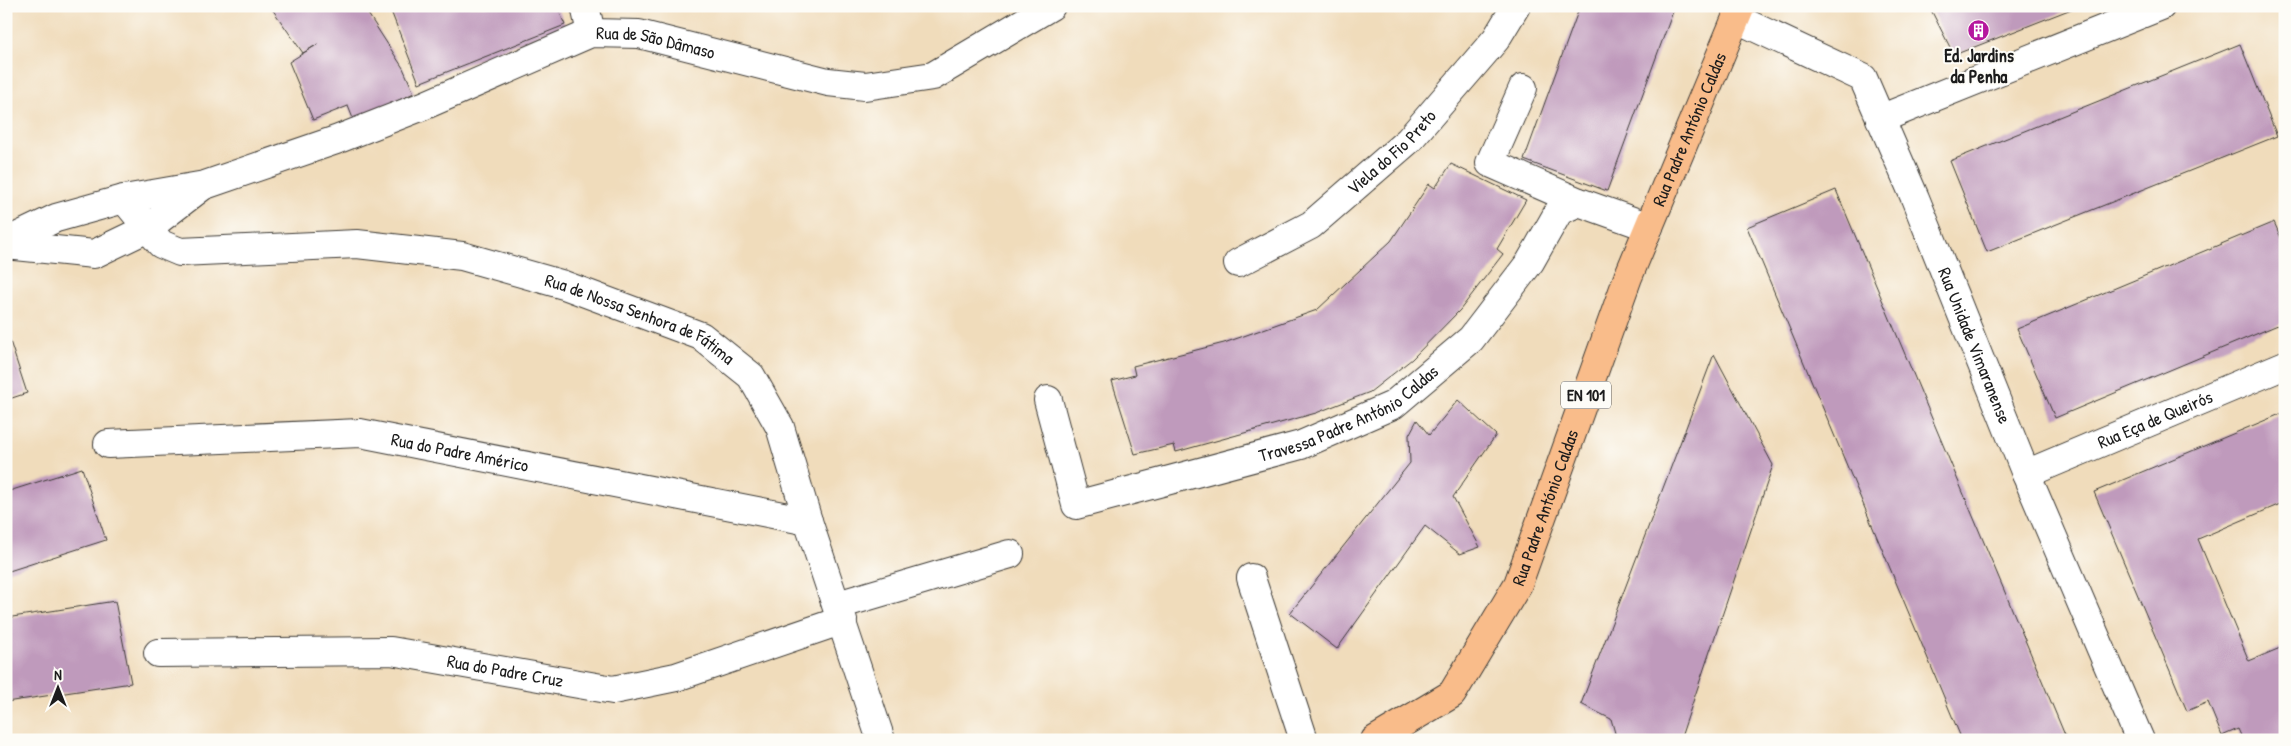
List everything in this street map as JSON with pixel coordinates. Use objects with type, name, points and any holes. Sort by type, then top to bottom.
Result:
[{"type":"main road","name":"Rua Padre António Caldas","points":[[1375,740],[1452,694],[1518,584],[1628,277],[1739,13]]},
{"type":"street","points":[[585,6],[591,33]]},
{"type":"street","name":"Rua de São Dâmaso","points":[[6,243],[56,218],[124,199],[205,184],[336,140],[423,106],[591,33],[639,34],[828,82],[864,86],[933,76],[1051,6]]},
{"type":"street","name":"Viela do Fio Preto","points":[[1238,263],[1311,226],[1409,140],[1496,40],[1516,6]]},
{"type":"street","points":[[1880,118],[2161,6]]},
{"type":"street","name":"Rua Unidade Vimaranense","points":[[1739,13],[1863,78],[1919,207],[2026,474],[2140,740]]},
{"type":"street","points":[[1523,88],[1490,163],[1579,202],[1649,227]]},
{"type":"street","name":"Rua de São Dâmaso","points":[[6,243],[94,254],[148,228],[205,184]]},
{"type":"street","points":[[124,199],[148,228]]},
{"type":"street","name":"Travessa Padre António Caldas","points":[[1048,400],[1076,505],[1301,445],[1393,405],[1471,339],[1530,262],[1559,211],[1579,202]]},
{"type":"street","name":"Rua de Nossa Senhora de Fátima","points":[[148,228],[161,244],[180,252],[358,244],[462,256],[564,285],[701,336],[751,376],[780,427],[808,521],[882,740]]},
{"type":"street","name":"Rua Eça de Queirós","points":[[2026,474],[2285,365]]},
{"type":"street","name":"Rua do Padre Américo","points":[[108,444],[360,433],[808,521]]},
{"type":"street","name":"Rua do Padre Cruz","points":[[158,653],[391,652],[613,690],[676,677],[840,613],[1010,554]]},
{"type":"street","points":[[1251,578],[1304,740]]},
{"type":"building","points":[[270,6],[363,6],[403,68],[414,93],[354,121],[348,106],[313,120],[289,62],[318,44],[303,53]]},
{"type":"building","points":[[389,6],[557,6],[565,25],[419,83]]},
{"type":"building","points":[[1580,6],[1675,6],[1607,191],[1524,160]]},
{"type":"building","name":"Ed. Jardins da Penha","points":[[1929,6],[2079,6],[1954,55]]},
{"type":"building","points":[[2240,44],[2277,136],[1987,252],[1950,161]]},
{"type":"building","points":[[1451,164],[1526,200],[1497,249],[1503,254],[1460,310],[1412,359],[1370,392],[1316,413],[1176,452],[1174,445],[1135,454],[1112,381],[1135,375],[1133,366],[1224,343],[1317,310],[1391,241],[1429,184],[1435,188]]},
{"type":"building","points":[[1836,190],[2067,740],[1962,740],[1747,227]]},
{"type":"building","points":[[2274,222],[2285,247],[2285,322],[2055,418],[2017,329]]},
{"type":"building","points":[[6,329],[27,393],[6,400]]},
{"type":"building","points":[[1714,354],[1773,465],[1680,740],[1617,740],[1611,719],[1581,704]]},
{"type":"building","points":[[1458,400],[1496,435],[1453,497],[1480,547],[1460,554],[1425,526],[1337,649],[1290,613],[1410,463],[1409,435],[1417,420],[1429,435]]},
{"type":"building","points":[[2285,412],[2285,502],[2198,539],[2249,661],[2285,646],[2285,740],[2243,740],[2238,729],[2222,736],[2208,702],[2187,711],[2094,492]]},
{"type":"building","points":[[82,468],[106,540],[6,572],[6,492]]},
{"type":"building","points":[[115,601],[131,683],[6,702],[6,618]]},
{"type":"place","name":"Ed. Jardins da Penha","points":[[1979,31]]}]
